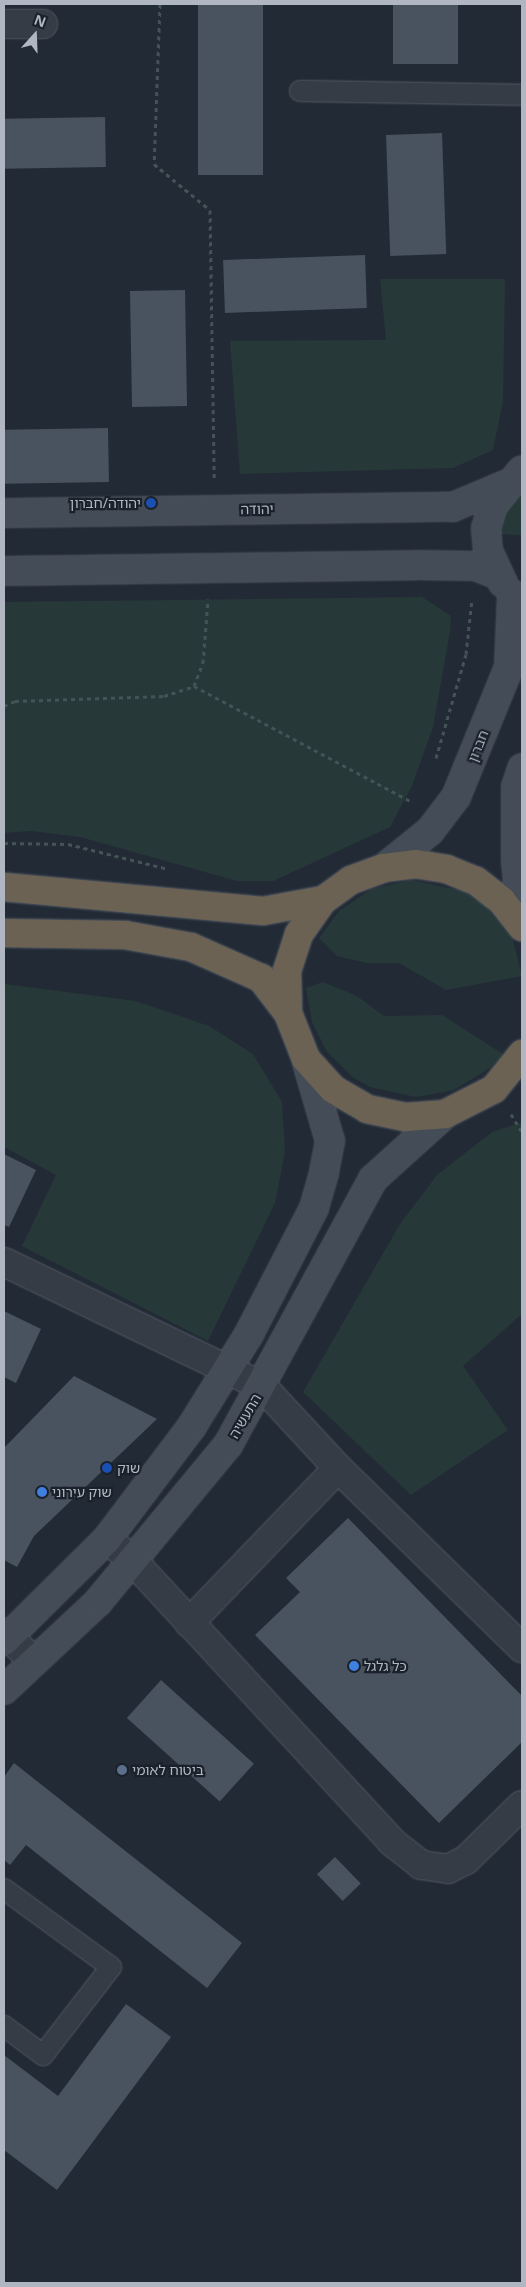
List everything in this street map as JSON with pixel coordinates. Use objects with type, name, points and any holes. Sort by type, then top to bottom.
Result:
[{"type":"highway","points":[[288,1013],[287,972],[299,934],[324,900],[351,880],[384,868],[416,864],[447,869],[476,881],[502,900],[522,926]]},
{"type":"highway","points":[[4,887],[263,911],[324,900]]},
{"type":"highway","points":[[4,933],[126,935],[191,947],[261,978],[288,1013],[306,1059],[333,1088],[367,1109],[406,1118],[445,1114],[494,1089],[522,1082]]},
{"type":"highway","points":[[494,1089],[522,1054]]},
{"type":"street","points":[[4,24],[43,24]]},
{"type":"street","name":"יהודה","points":[[4,513],[453,507],[516,474]]},
{"type":"street","name":"חברון","points":[[384,868],[430,830],[456,797],[510,667],[501,584],[486,528],[516,474]]},
{"type":"street","points":[[4,571],[211,568],[501,584]]},
{"type":"street","points":[[522,768],[516,787],[516,860],[522,926]]},
{"type":"street","points":[[34,1661],[6,1637],[107,1539],[228,1373],[314,1208],[330,1141],[306,1059]]},
{"type":"street","name":"התעשיה","points":[[4,1690],[134,1562],[228,1445],[262,1386],[373,1179],[445,1114]]},
{"type":"street","points":[[4,1262],[228,1373],[262,1386],[338,1468],[522,1648]]},
{"type":"street","points":[[189,1623],[338,1468]]},
{"type":"street","points":[[107,1539],[134,1562],[392,1842],[421,1865],[448,1869],[466,1860],[522,1805]]},
{"type":"lane","points":[[300,91],[522,95]]},
{"type":"lane","points":[[4,1889],[111,1967],[43,2055],[4,2026]]},
{"type":"path","points":[[160,4],[154,164],[210,210],[214,510]]},
{"type":"path","points":[[194,686],[203,663],[211,568]]},
{"type":"path","points":[[434,763],[466,654],[501,584]]},
{"type":"path","points":[[4,706],[15,701],[164,696],[194,686],[418,805]]},
{"type":"path","points":[[4,843],[68,844],[173,871]]},
{"type":"shaded area","points":[[380,279],[505,279],[503,401],[493,450],[453,468],[240,474],[230,341],[386,340]]},
{"type":"shaded area","points":[[522,488],[522,535],[498,534],[503,513]]},
{"type":"shaded area","points":[[422,597],[451,616],[450,632],[433,727],[412,786],[390,827],[273,881],[237,881],[80,837],[31,831],[4,833],[4,602]]},
{"type":"shaded area","points":[[411,880],[463,891],[485,905],[513,940],[522,976],[446,990],[399,963],[366,963],[337,956],[319,938],[339,911],[371,889]]},
{"type":"shaded area","points":[[323,982],[357,996],[384,1016],[442,1015],[503,1054],[490,1068],[454,1090],[416,1097],[370,1087],[354,1078],[327,1052],[312,1022],[306,988]]},
{"type":"shaded area","points":[[4,984],[136,1001],[209,1026],[253,1054],[282,1102],[285,1152],[275,1203],[208,1341],[22,1246],[56,1175],[4,1147]]},
{"type":"shaded area","points":[[522,1122],[522,1314],[463,1366],[508,1430],[411,1495],[303,1392],[400,1224],[437,1175],[492,1132]]},
{"type":"building","points":[[198,4],[263,4],[263,175],[198,175]]},
{"type":"building","points":[[393,4],[458,4],[458,64],[393,64]]},
{"type":"building","points":[[105,117],[106,167],[5,169],[4,119]]},
{"type":"building","points":[[442,133],[446,254],[390,256],[386,135]]},
{"type":"building","points":[[365,255],[367,308],[225,313],[223,260]]},
{"type":"building","points":[[185,290],[187,406],[132,407],[130,291]]},
{"type":"building","points":[[108,428],[109,482],[5,484],[4,430]]},
{"type":"building","points":[[4,1154],[36,1170],[9,1227],[4,1225]]},
{"type":"building","points":[[4,1311],[41,1329],[16,1383],[4,1377]]},
{"type":"building","name":"שוק עירוני","points":[[74,1376],[157,1419],[34,1536],[17,1567],[4,1560],[4,1448]]},
{"type":"building","points":[[348,1518],[522,1696],[522,1742],[439,1823],[255,1635],[300,1592],[286,1578]]},
{"type":"building","points":[[161,1680],[254,1764],[220,1802],[127,1718]]},
{"type":"building","points":[[14,1763],[242,1943],[207,1988],[26,1845],[10,1865],[4,1860],[4,1777]]},
{"type":"building","points":[[335,1857],[361,1884],[343,1901],[317,1874]]},
{"type":"building","points":[[126,2004],[171,2037],[57,2190],[4,2150],[4,2055],[58,2096]]},
{"type":"place","name":"יהודה/חברון","points":[[151,503]]},
{"type":"place","name":"שוק","points":[[107,1468]]},
{"type":"place","name":"שוק עירוני","points":[[42,1492]]},
{"type":"place","name":"כל גלגל","points":[[354,1666]]},
{"type":"place","name":"ביטוח לאומי","points":[[122,1770]]}]
